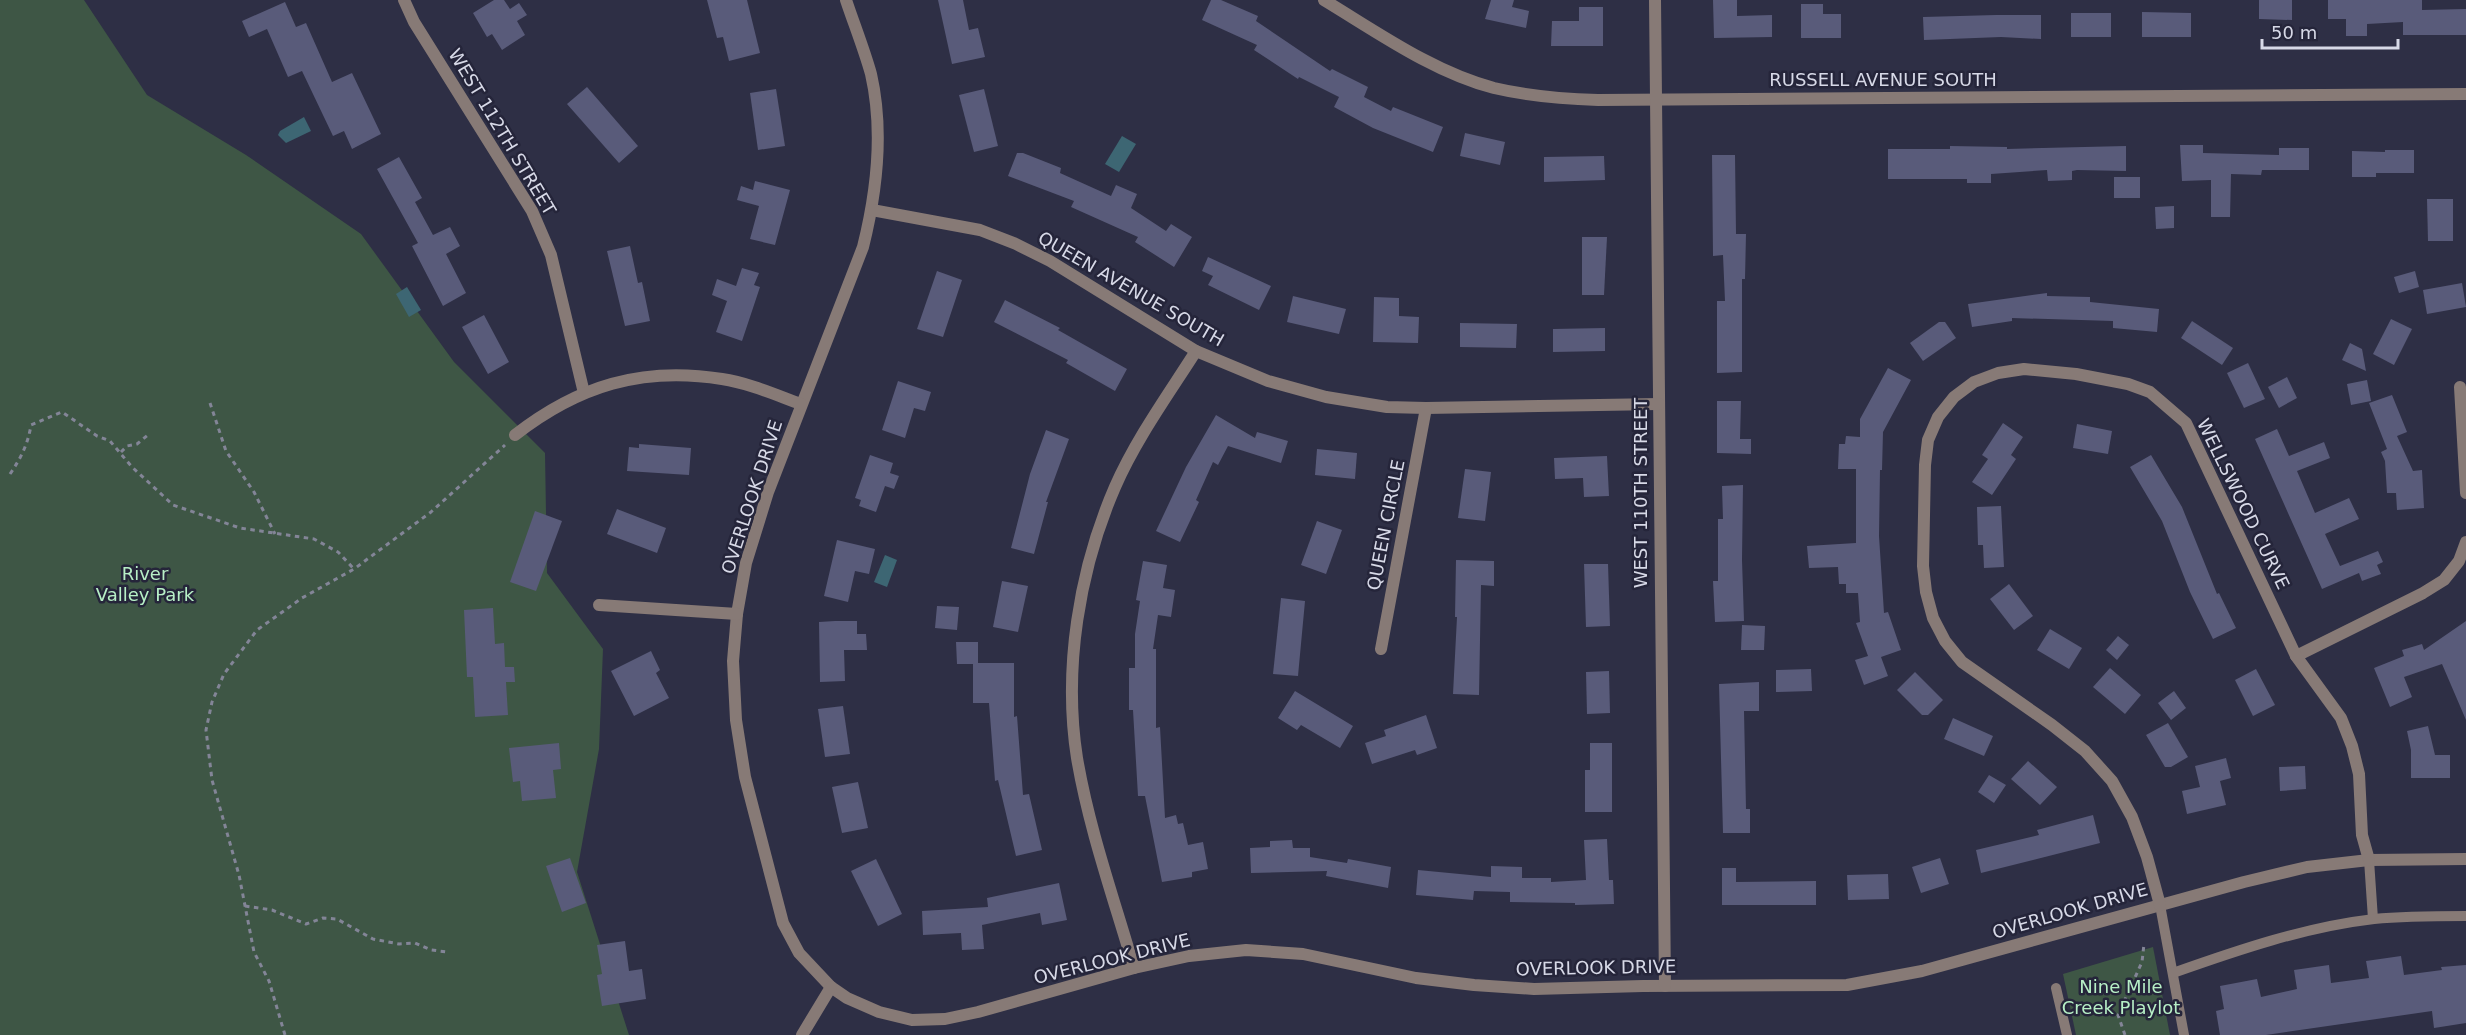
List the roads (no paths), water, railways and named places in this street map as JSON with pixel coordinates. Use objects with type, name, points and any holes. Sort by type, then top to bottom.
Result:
[{"type":"street","name":"WEST 112TH STREET","points":[[404,0],[414,22],[532,211],[551,255],[584,393]]},
{"type":"street","name":"OVERLOOK DRIVE","points":[[846,0],[871,75],[877,123],[877,172],[872,210],[863,247],[768,492],[746,563],[737,614],[733,661],[736,720],[745,777],[783,923],[799,953],[831,987],[848,998],[879,1012],[912,1020],[945,1019],[978,1012],[1134,968],[1190,956],[1246,950],[1303,954],[1416,978],[1534,989],[1847,985],[1922,971],[2307,867],[2369,860],[2466,859]]},
{"type":"street","name":"RUSSELL AVENUE SOUTH","points":[[1324,0],[1442,68],[1492,87],[1545,98],[2466,94]]},
{"type":"street","name":"WEST 110TH STREET","points":[[1655,0],[1665,986]]},
{"type":"street","name":"QUEEN AVENUE SOUTH","points":[[872,210],[980,230],[1016,244],[1050,261],[1196,351],[1268,381],[1326,397],[1387,407],[1426,408],[1659,404]]},
{"type":"street","points":[[1134,968],[1087,808],[1077,757],[1073,706],[1074,655],[1084,587],[1095,542],[1115,488],[1141,438],[1196,351]]},
{"type":"street","name":"WELLSWOOD CURVE","points":[[2160,905],[2147,857],[2132,817],[2112,782],[2085,751],[1962,662],[1945,641],[1933,618],[1926,592],[1923,566],[1924,476],[1928,440],[1938,417],[1954,397],[1974,382],[1998,373],[2024,369],[2076,374],[2128,384],[2150,392],[2186,423],[2198,444],[2296,656],[2341,718],[2360,774],[2362,835],[2369,860]]},
{"type":"street","points":[[515,435],[542,413],[584,393],[604,384],[643,375],[684,375],[723,379],[801,404]]},
{"type":"street","points":[[2460,387],[2466,493]]},
{"type":"street","name":"QUEEN CIRCLE","points":[[1381,649],[1426,408]]},
{"type":"street","points":[[2296,656],[2423,593],[2444,580],[2459,561],[2466,542]]},
{"type":"street","points":[[599,605],[737,614]]},
{"type":"street","points":[[802,1035],[831,987]]},
{"type":"lane","points":[[2369,860],[2373,919]]},
{"type":"lane","points":[[2160,905],[2184,1035]]},
{"type":"lane","points":[[2173,973],[2292,935],[2373,919],[2466,916]]},
{"type":"lane","points":[[2056,988],[2067,1035]]},
{"type":"water","points":[[304,117],[311,131],[286,143],[278,135],[280,131]]},
{"type":"water","points":[[1122,136],[1136,144],[1119,172],[1105,164]]},
{"type":"water","points":[[407,287],[421,310],[409,317],[396,294]]},
{"type":"water","points":[[885,555],[897,560],[887,587],[874,582]]},
{"type":"park label","name":"River Valley Park","points":[[145,584]]},
{"type":"park label","name":"Nine Mile Creek Playlot","points":[[2121,997]]}]
